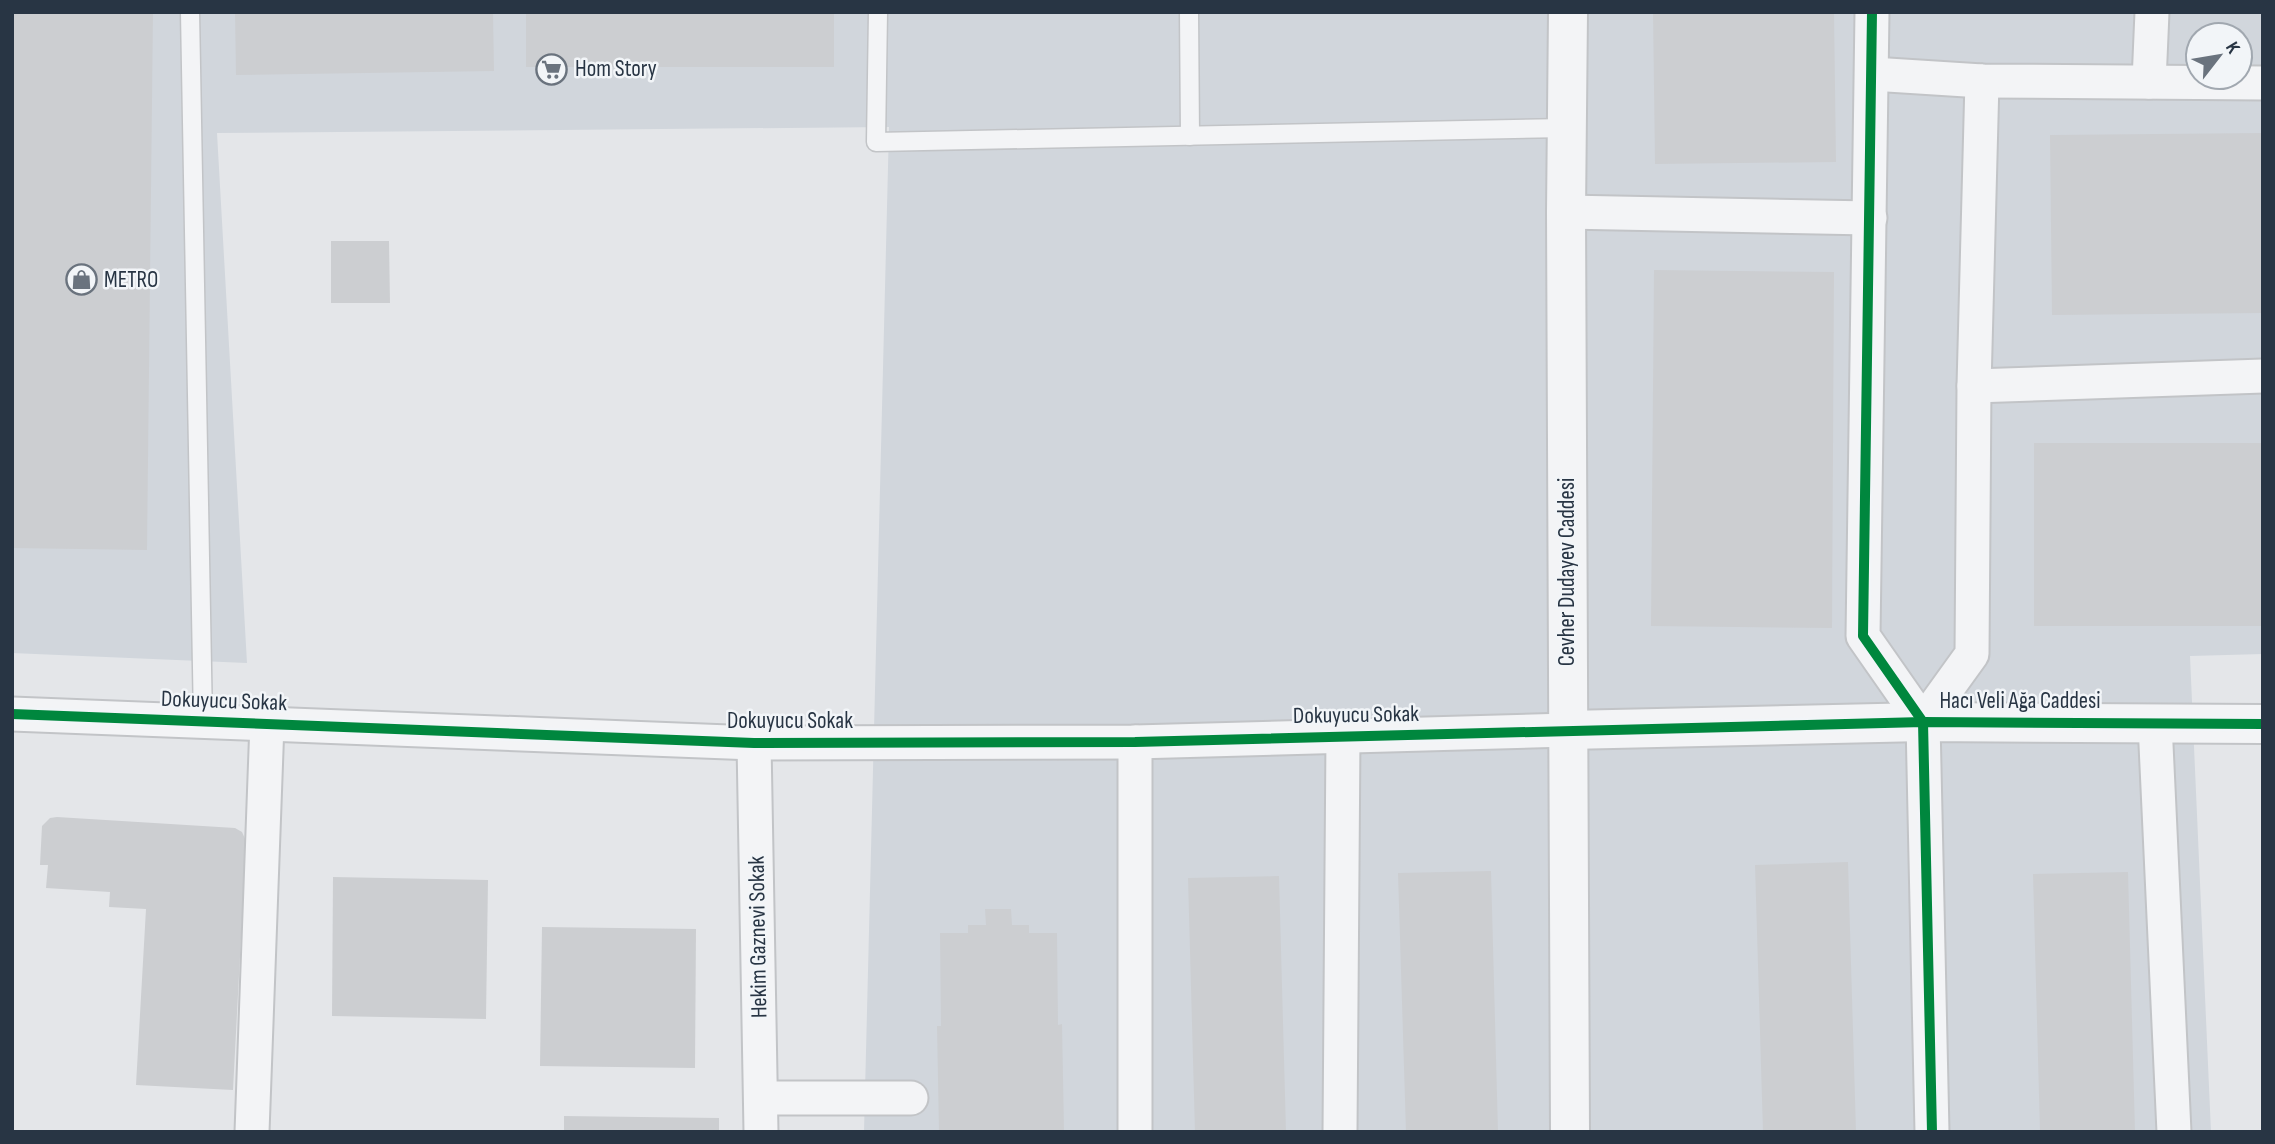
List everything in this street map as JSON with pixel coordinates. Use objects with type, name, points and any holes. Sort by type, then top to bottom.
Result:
[{"type":"street","name":"Cevher Dudayev Caddesi","points":[[1568,12],[1566,212],[1570,1132]]},
{"type":"street","points":[[1872,12],[1863,636],[1923,722],[1932,1132]]},
{"type":"street","points":[[2149,82],[2152,12]]},
{"type":"street","points":[[1872,74],[1982,81],[2263,83]]},
{"type":"street","points":[[1923,722],[1972,654],[1974,386],[1982,81]]},
{"type":"street","points":[[1566,212],[1870,218]]},
{"type":"street","points":[[1974,386],[2263,376]]},
{"type":"street","name":"Dokuyucu Sokak","points":[[12,714],[754,743],[1135,742],[1568,730]]},
{"type":"street","name":"Hacı Veli Ağa Caddesi","points":[[1568,730],[1923,722],[2263,724]]},
{"type":"street","points":[[252,1132],[267,723]]},
{"type":"street","points":[[2155,723],[2174,1132]]},
{"type":"street","points":[[1340,1132],[1343,736]]},
{"type":"street","points":[[1135,742],[1135,1132]]},
{"type":"street","name":"Hekim Gaznevi Sokak","points":[[754,743],[761,1132]]},
{"type":"street","points":[[761,1098],[911,1098]]},
{"type":"lane","points":[[190,12],[203,722]]},
{"type":"lane","points":[[878,12],[876,142],[1567,128]]},
{"type":"lane","points":[[1189,12],[1190,136]]},
{"type":"shaded area","points":[[12,12],[2263,12],[2263,654],[2190,656],[2211,1132],[864,1132],[889,127],[217,133],[247,663],[12,653]]},
{"type":"building","name":"METRO","points":[[12,12],[153,12],[147,550],[12,548]]},
{"type":"building","points":[[235,12],[493,12],[494,71],[236,75]]},
{"type":"building","points":[[526,12],[834,12],[834,67],[526,67]]},
{"type":"building","points":[[1653,12],[1834,12],[1836,162],[1655,164]]},
{"type":"building","points":[[2263,133],[2263,313],[2052,315],[2050,135]]},
{"type":"building","points":[[331,241],[389,241],[390,303],[331,303]]},
{"type":"building","points":[[1654,270],[1834,272],[1832,628],[1651,626]]},
{"type":"building","points":[[2034,443],[2263,443],[2263,626],[2034,626]]},
{"type":"building","points":[[50,818],[235,828],[242,832],[246,841],[233,1090],[136,1085],[146,909],[109,907],[110,892],[46,888],[48,865],[40,865],[42,826]]},
{"type":"building","points":[[1848,862],[1856,1132],[1763,1132],[1755,865]]},
{"type":"building","points":[[1491,871],[1498,1132],[1406,1132],[1398,873]]},
{"type":"building","points":[[2128,872],[2135,1132],[2040,1132],[2033,874]]},
{"type":"building","points":[[1279,876],[1286,1132],[1195,1132],[1188,878]]},
{"type":"building","points":[[333,877],[488,880],[486,1019],[332,1016]]},
{"type":"building","points":[[985,909],[1011,909],[1012,925],[1029,925],[1029,933],[1057,933],[1058,1025],[1062,1024],[1064,1132],[939,1132],[937,1026],[941,1026],[940,933],[968,933],[968,925],[986,925]]},
{"type":"building","points":[[542,927],[696,929],[695,1068],[540,1066]]},
{"type":"building","points":[[564,1116],[719,1118],[719,1132],[564,1132]]},
{"type":"cycle path","points":[[1872,12],[1863,636],[1923,722],[1932,1132]]},
{"type":"cycle path","points":[[12,714],[754,743],[1135,742],[1923,722],[2263,724]]},
{"type":"place","name":"Hom Story","points":[[552,69]]},
{"type":"place","name":"METRO","points":[[81,280]]}]
